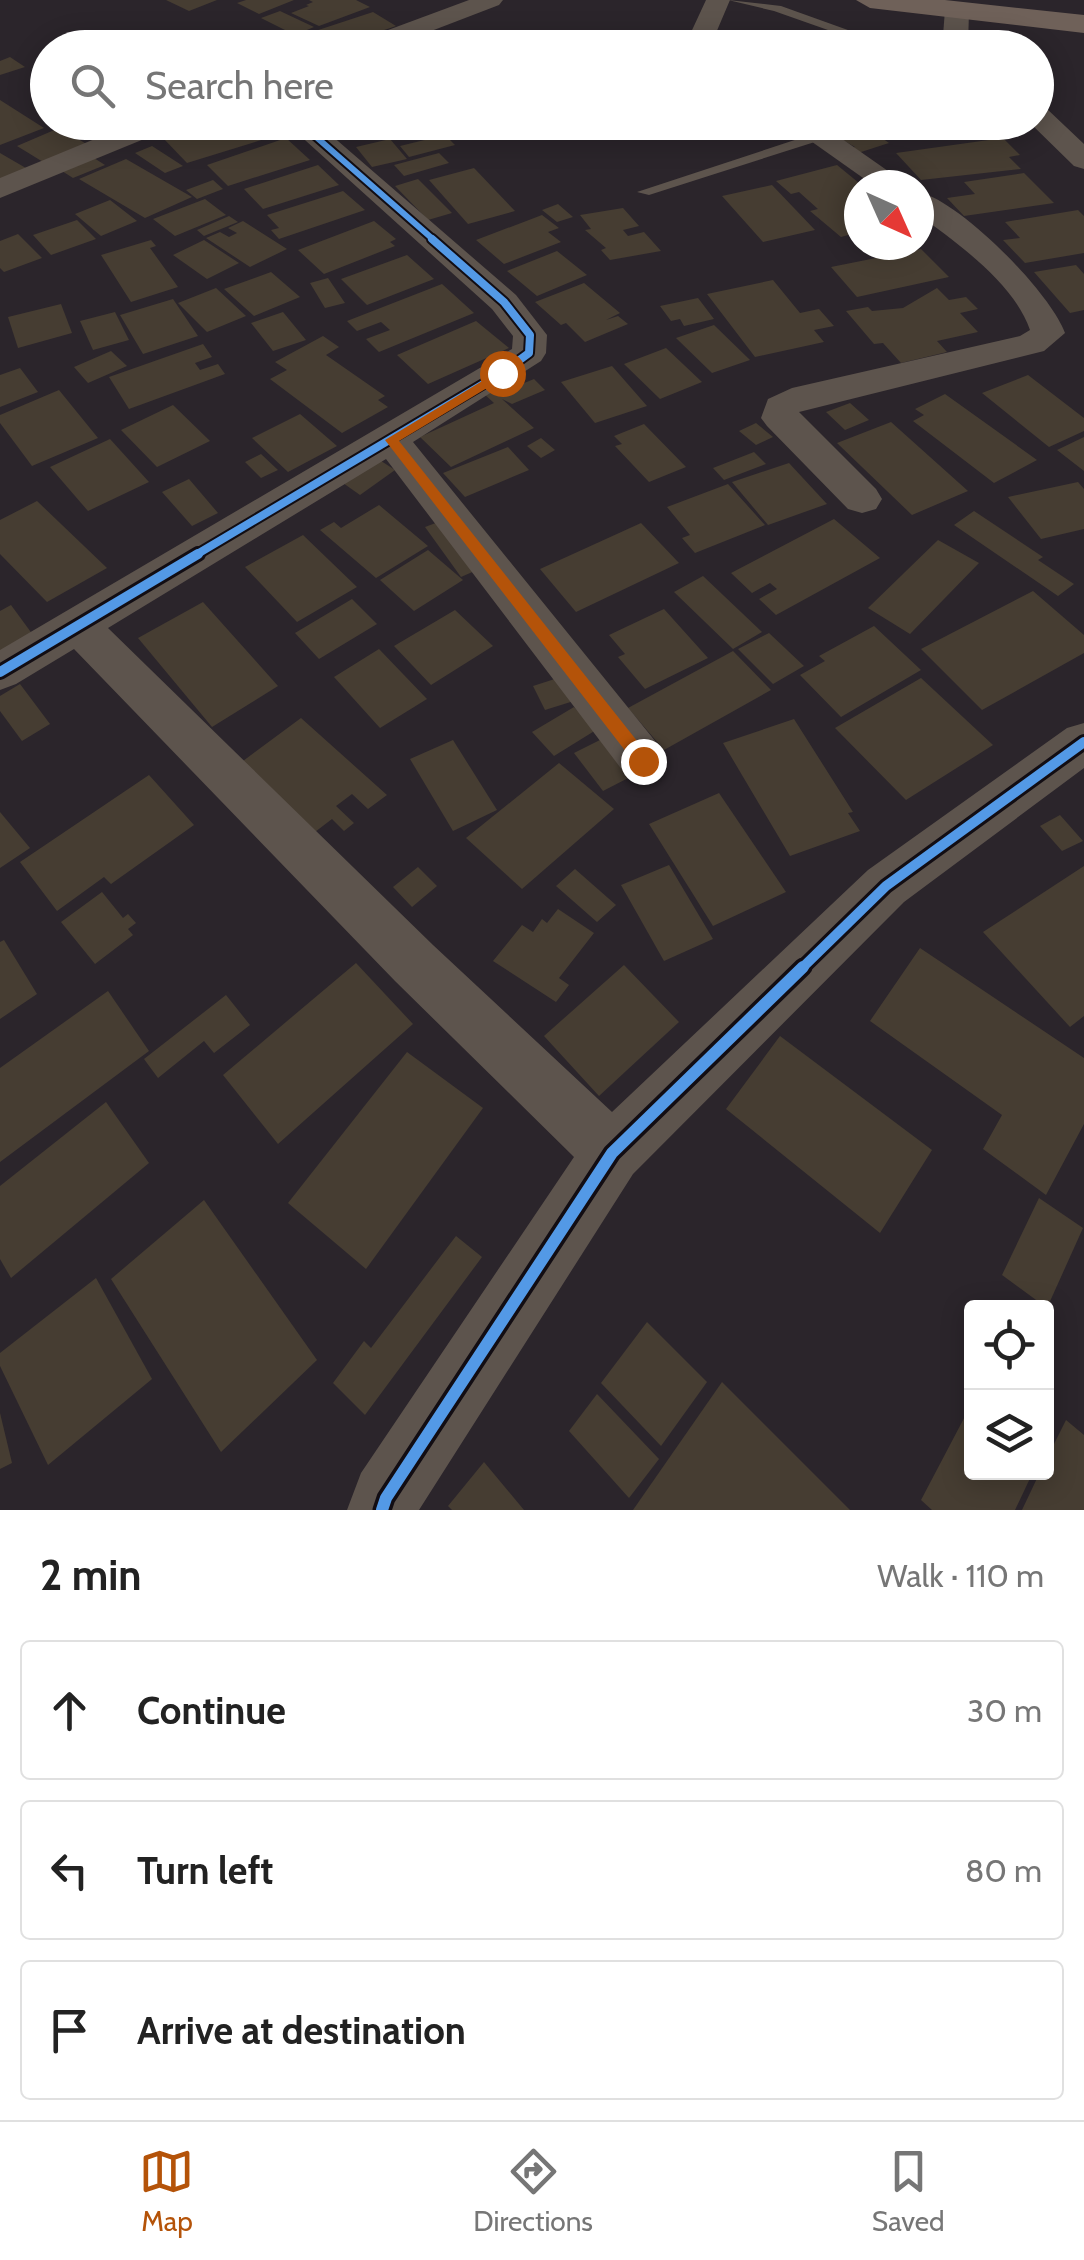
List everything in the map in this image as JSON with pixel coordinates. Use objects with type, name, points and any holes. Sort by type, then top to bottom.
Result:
[{"type":"highway","points":[[870,0],[1084,24]]},
{"type":"street","points":[[410,30],[491,0]]},
{"type":"street","points":[[705,30],[718,0]]},
{"type":"street","points":[[956,30],[957,10]]},
{"type":"street","points":[[1054,131],[1084,160]]},
{"type":"street","points":[[0,188],[117,140]]},
{"type":"street","points":[[0,672],[391,440],[529,353],[530,335],[504,302],[320,140]]},
{"type":"street","points":[[823,140],[870,170]]},
{"type":"street","points":[[862,498],[780,418],[781,408],[792,400],[1032,344],[1048,333],[1047,319],[1002,271],[934,212]]},
{"type":"street","points":[[391,440],[643,761]]},
{"type":"street","points":[[79,626],[414,963],[612,1153]]},
{"type":"street","points":[[382,1510],[386,1498],[612,1153],[886,886],[1084,742]]},
{"type":"lane","points":[[734,0],[777,8],[840,30]]},
{"type":"lane","points":[[644,192],[781,140]]},
{"type":"building","points":[[166,0],[217,0],[189,11]]},
{"type":"building","points":[[294,0],[259,14],[237,3]]},
{"type":"building","points":[[309,0],[356,0],[370,7],[319,26],[291,13],[309,6],[306,5],[313,2]]},
{"type":"building","points":[[280,11],[314,27],[285,30],[261,18]]},
{"type":"building","points":[[373,12],[396,26],[384,30],[318,30]]},
{"type":"building","points":[[10,57],[25,67],[0,75],[0,61]]},
{"type":"building","points":[[0,100],[30,119],[30,133],[0,145]]},
{"type":"building","points":[[31,140],[80,140],[90,146],[48,165],[17,146]]},
{"type":"building","points":[[165,140],[261,140],[187,163]]},
{"type":"building","points":[[280,140],[288,140],[310,160],[228,186],[207,165]]},
{"type":"building","points":[[391,140],[407,159],[372,167],[356,147]]},
{"type":"building","points":[[425,140],[450,140],[455,145],[409,157],[400,146]]},
{"type":"building","points":[[843,140],[889,143],[858,153],[851,148],[855,147]]},
{"type":"building","points":[[1005,140],[1020,155],[1009,157],[1021,169],[934,179],[934,170],[912,170],[896,153]]},
{"type":"building","points":[[152,146],[183,166],[165,173],[135,153]]},
{"type":"building","points":[[0,153],[31,171],[0,186]]},
{"type":"building","points":[[439,153],[449,163],[404,176],[394,165]]},
{"type":"building","points":[[94,158],[105,165],[73,178],[62,171]]},
{"type":"building","points":[[126,159],[192,197],[145,218],[79,179]]},
{"type":"building","points":[[318,165],[339,185],[263,209],[244,189]]},
{"type":"building","points":[[837,165],[844,171],[844,236],[810,211],[818,209],[799,192],[791,194],[776,181]]},
{"type":"building","points":[[474,168],[515,211],[468,224],[429,180]]},
{"type":"building","points":[[1024,173],[1054,203],[964,216],[947,198],[975,194],[964,182]]},
{"type":"building","points":[[418,179],[452,213],[428,220],[395,186]]},
{"type":"building","points":[[213,180],[223,189],[197,199],[186,190]]},
{"type":"building","points":[[772,185],[815,230],[763,242],[722,196]]},
{"type":"building","points":[[343,191],[365,210],[279,239],[271,230],[279,228],[267,215]]},
{"type":"building","points":[[205,199],[226,215],[175,236],[153,219]]},
{"type":"building","points":[[110,200],[137,221],[101,236],[75,214]]},
{"type":"building","points":[[558,204],[573,217],[557,222],[542,210]]},
{"type":"building","points":[[623,208],[639,226],[623,230],[628,236],[644,232],[661,251],[610,260],[601,250],[606,248],[585,230],[591,229],[580,215]]},
{"type":"building","points":[[1078,210],[1084,216],[1084,253],[1025,263],[1003,240],[1020,238],[1005,222]]},
{"type":"building","points":[[542,215],[559,228],[548,232],[561,242],[504,264],[476,240]]},
{"type":"building","points":[[229,216],[238,222],[204,236],[197,230]]},
{"type":"building","points":[[77,220],[96,239],[51,255],[33,235]]},
{"type":"building","points":[[243,221],[287,249],[250,267],[206,238],[220,232],[229,237],[237,233],[228,228]]},
{"type":"building","points":[[374,221],[396,239],[390,242],[395,246],[324,274],[298,250]]},
{"type":"building","points":[[18,234],[42,258],[4,272],[0,268],[0,241]]},
{"type":"building","points":[[151,240],[156,246],[150,248],[178,287],[131,302],[101,255]]},
{"type":"building","points":[[204,240],[239,263],[207,279],[173,255]]},
{"type":"building","points":[[557,251],[587,275],[537,296],[507,271]]},
{"type":"building","points":[[407,255],[434,279],[367,305],[341,279]]},
{"type":"building","points":[[866,260],[932,260],[949,277],[857,297],[831,267]]},
{"type":"building","points":[[1076,265],[1084,274],[1084,310],[1070,313],[1034,272]]},
{"type":"building","points":[[271,272],[300,297],[254,316],[224,289]]},
{"type":"building","points":[[328,278],[345,303],[325,308],[310,283]]},
{"type":"building","points":[[773,280],[800,313],[819,309],[834,326],[814,330],[824,342],[755,357],[707,294]]},
{"type":"building","points":[[584,283],[620,313],[606,320],[618,316],[628,324],[585,342],[535,302]]},
{"type":"building","points":[[442,284],[474,313],[379,352],[366,339],[390,330],[381,322],[357,331],[347,321]]},
{"type":"building","points":[[216,288],[246,316],[207,332],[178,303]]},
{"type":"building","points":[[937,288],[949,300],[966,297],[978,309],[960,313],[978,332],[937,341],[947,352],[901,363],[883,343],[874,344],[846,311],[903,308]]},
{"type":"building","points":[[698,298],[714,319],[684,326],[680,319],[671,321],[660,306]]},
{"type":"building","points":[[173,299],[198,336],[143,354],[120,315]]},
{"type":"building","points":[[61,304],[72,333],[18,348],[8,317]]},
{"type":"building","points":[[115,312],[129,340],[93,350],[80,321]]},
{"type":"building","points":[[283,312],[306,340],[273,351],[251,323]]},
{"type":"building","points":[[476,321],[509,348],[428,384],[397,355]]},
{"type":"building","points":[[714,325],[750,360],[712,373],[676,338]]},
{"type":"building","points":[[323,336],[339,347],[326,355],[385,396],[378,400],[388,407],[342,433],[270,379],[287,370],[275,362]]},
{"type":"building","points":[[203,344],[212,357],[195,363],[200,370],[218,364],[225,374],[129,409],[109,377]]},
{"type":"building","points":[[666,348],[702,382],[660,399],[624,364]]},
{"type":"building","points":[[111,351],[127,366],[88,383],[74,367]]},
{"type":"building","points":[[612,366],[647,406],[595,423],[561,382]]},
{"type":"building","points":[[20,368],[38,392],[0,407],[0,375]]},
{"type":"building","points":[[1028,375],[1084,418],[1084,431],[1049,447],[982,393]]},
{"type":"building","points":[[534,379],[545,390],[512,404],[502,399],[534,428],[451,467],[420,437],[494,403],[483,393],[494,388],[500,393]]},
{"type":"building","points":[[59,390],[98,438],[32,466],[0,423],[0,415]]},
{"type":"building","points":[[945,394],[1037,460],[994,483],[913,421],[924,415],[915,409]]},
{"type":"building","points":[[850,403],[869,420],[845,430],[826,412]]},
{"type":"building","points":[[173,405],[210,441],[157,467],[121,430]]},
{"type":"building","points":[[300,414],[337,446],[288,472],[252,438]]},
{"type":"building","points":[[891,422],[968,491],[912,515],[837,443]]},
{"type":"building","points":[[756,423],[773,437],[756,445],[739,431]]},
{"type":"building","points":[[644,424],[686,467],[649,482],[615,446],[622,444],[614,436]]},
{"type":"building","points":[[1084,437],[1084,471],[1057,450]]},
{"type":"building","points":[[541,438],[555,450],[541,458],[527,446]]},
{"type":"building","points":[[110,439],[149,482],[88,511],[50,467]]},
{"type":"building","points":[[508,447],[529,470],[465,497],[443,473]]},
{"type":"building","points":[[754,452],[766,464],[724,480],[713,468]]},
{"type":"building","points":[[261,454],[278,470],[261,478],[245,462]]},
{"type":"building","points":[[378,459],[395,470],[360,495],[343,483]]},
{"type":"building","points":[[789,463],[827,504],[768,525],[732,482]]},
{"type":"building","points":[[189,479],[218,513],[192,526],[162,492]]},
{"type":"building","points":[[1078,482],[1084,489],[1084,529],[1041,539],[1008,497]]},
{"type":"building","points":[[728,484],[765,525],[695,553],[682,538],[690,535],[667,507]]},
{"type":"building","points":[[37,501],[107,568],[47,602],[0,554],[0,520]]},
{"type":"building","points":[[379,505],[428,546],[376,578],[320,530],[334,522],[341,528]]},
{"type":"building","points":[[974,511],[1043,557],[1038,560],[1074,584],[1058,596],[954,525]]},
{"type":"building","points":[[834,519],[880,558],[776,615],[759,599],[777,589],[770,583],[752,593],[731,573]]},
{"type":"building","points":[[441,521],[477,570],[461,577],[425,527]]},
{"type":"building","points":[[641,523],[679,563],[576,612],[540,569]]},
{"type":"building","points":[[303,535],[357,587],[297,622],[245,567]]},
{"type":"building","points":[[938,540],[979,563],[910,634],[868,608]]},
{"type":"building","points":[[428,550],[463,580],[414,611],[380,580]]},
{"type":"building","points":[[703,576],[762,632],[733,649],[674,592]]},
{"type":"building","points":[[1033,591],[1084,635],[1084,653],[982,710],[921,649]]},
{"type":"building","points":[[352,599],[377,624],[319,659],[295,633]]},
{"type":"building","points":[[203,602],[278,686],[212,727],[138,638]]},
{"type":"building","points":[[11,605],[33,635],[0,652],[0,611]]},
{"type":"building","points":[[664,609],[708,658],[645,689],[618,657],[625,654],[609,635]]},
{"type":"building","points":[[455,610],[493,646],[431,685],[394,646]]},
{"type":"building","points":[[874,626],[921,670],[841,717],[800,675],[825,661],[819,656]]},
{"type":"building","points":[[769,633],[804,666],[773,684],[738,649]]},
{"type":"building","points":[[379,649],[427,699],[380,728],[334,677]]},
{"type":"building","points":[[733,651],[771,690],[664,750],[628,708]]},
{"type":"building","points":[[564,676],[577,700],[545,710],[533,686]]},
{"type":"building","points":[[921,678],[993,745],[906,800],[835,728]]},
{"type":"building","points":[[20,684],[50,724],[22,741],[0,711],[0,696]]},
{"type":"building","points":[[574,707],[596,730],[554,756],[532,732]]},
{"type":"building","points":[[301,718],[387,795],[368,809],[352,794],[336,806],[354,823],[344,831],[332,819],[315,832],[243,761]]},
{"type":"building","points":[[794,719],[853,812],[848,813],[860,831],[790,856],[723,743]]},
{"type":"building","points":[[604,738],[634,775],[603,791],[574,753]]},
{"type":"building","points":[[453,740],[497,810],[453,831],[410,759]]},
{"type":"building","points":[[559,763],[614,809],[522,889],[466,838]]},
{"type":"building","points":[[149,775],[194,825],[111,884],[104,877],[57,911],[20,862]]},
{"type":"building","points":[[719,793],[786,892],[713,926],[649,824]]},
{"type":"building","points":[[0,812],[30,848],[0,868]]},
{"type":"building","points":[[1060,815],[1083,841],[1062,851],[1040,826]]},
{"type":"building","points":[[669,865],[713,939],[664,961],[621,885]]},
{"type":"building","points":[[1084,866],[1084,1016],[1070,1027],[983,932]]},
{"type":"building","points":[[418,867],[437,886],[412,907],[393,887]]},
{"type":"building","points":[[575,869],[616,905],[597,922],[556,886]]},
{"type":"building","points":[[102,892],[123,918],[128,914],[136,923],[128,929],[133,935],[95,964],[61,922]]},
{"type":"building","points":[[558,909],[594,933],[559,978],[569,985],[556,1002],[493,961],[522,925],[533,932],[542,919],[547,923]]},
{"type":"building","points":[[4,940],[37,994],[0,1019],[0,942]]},
{"type":"building","points":[[920,948],[1084,1058],[1084,1124],[1046,1195],[983,1149],[1002,1115],[870,1021]]},
{"type":"building","points":[[356,963],[413,1024],[278,1144],[223,1075]]},
{"type":"building","points":[[624,965],[679,1022],[599,1096],[544,1036]]},
{"type":"building","points":[[108,991],[149,1051],[0,1162],[0,1068]]},
{"type":"building","points":[[226,995],[250,1025],[214,1053],[204,1041],[158,1078],[144,1059]]},
{"type":"building","points":[[780,1036],[932,1150],[880,1233],[726,1109]]},
{"type":"building","points":[[407,1052],[483,1108],[366,1269],[288,1203]]},
{"type":"building","points":[[106,1102],[149,1163],[11,1278],[0,1259],[0,1186]]},
{"type":"building","points":[[1039,1198],[1083,1228],[1051,1300],[1036,1300],[1002,1275]]},
{"type":"building","points":[[204,1200],[317,1360],[221,1452],[111,1279]]},
{"type":"building","points":[[456,1236],[482,1257],[365,1415],[333,1383],[364,1341],[371,1348]]},
{"type":"building","points":[[96,1278],[152,1379],[48,1465],[0,1366],[0,1353]]},
{"type":"building","points":[[647,1322],[707,1382],[661,1446],[601,1383]]},
{"type":"building","points":[[722,1382],[850,1510],[633,1510]]},
{"type":"building","points":[[597,1394],[659,1459],[629,1498],[569,1431]]},
{"type":"building","points":[[0,1413],[12,1463],[0,1469]]},
{"type":"building","points":[[964,1418],[964,1480],[1029,1480],[1015,1510],[932,1510],[921,1500]]},
{"type":"building","points":[[1066,1420],[1084,1435],[1084,1510],[1022,1510],[1036,1480],[1054,1480],[1054,1444]]},
{"type":"building","points":[[484,1462],[524,1510],[452,1510],[448,1506]]},
{"type":"cycle path","points":[[0,672],[502,373],[529,353],[530,335],[504,302],[320,140]]},
{"type":"cycle path","points":[[382,1510],[386,1498],[612,1153],[886,886],[1084,742]]},
{"type":"route","points":[[502,373],[391,440],[643,761]]}]
